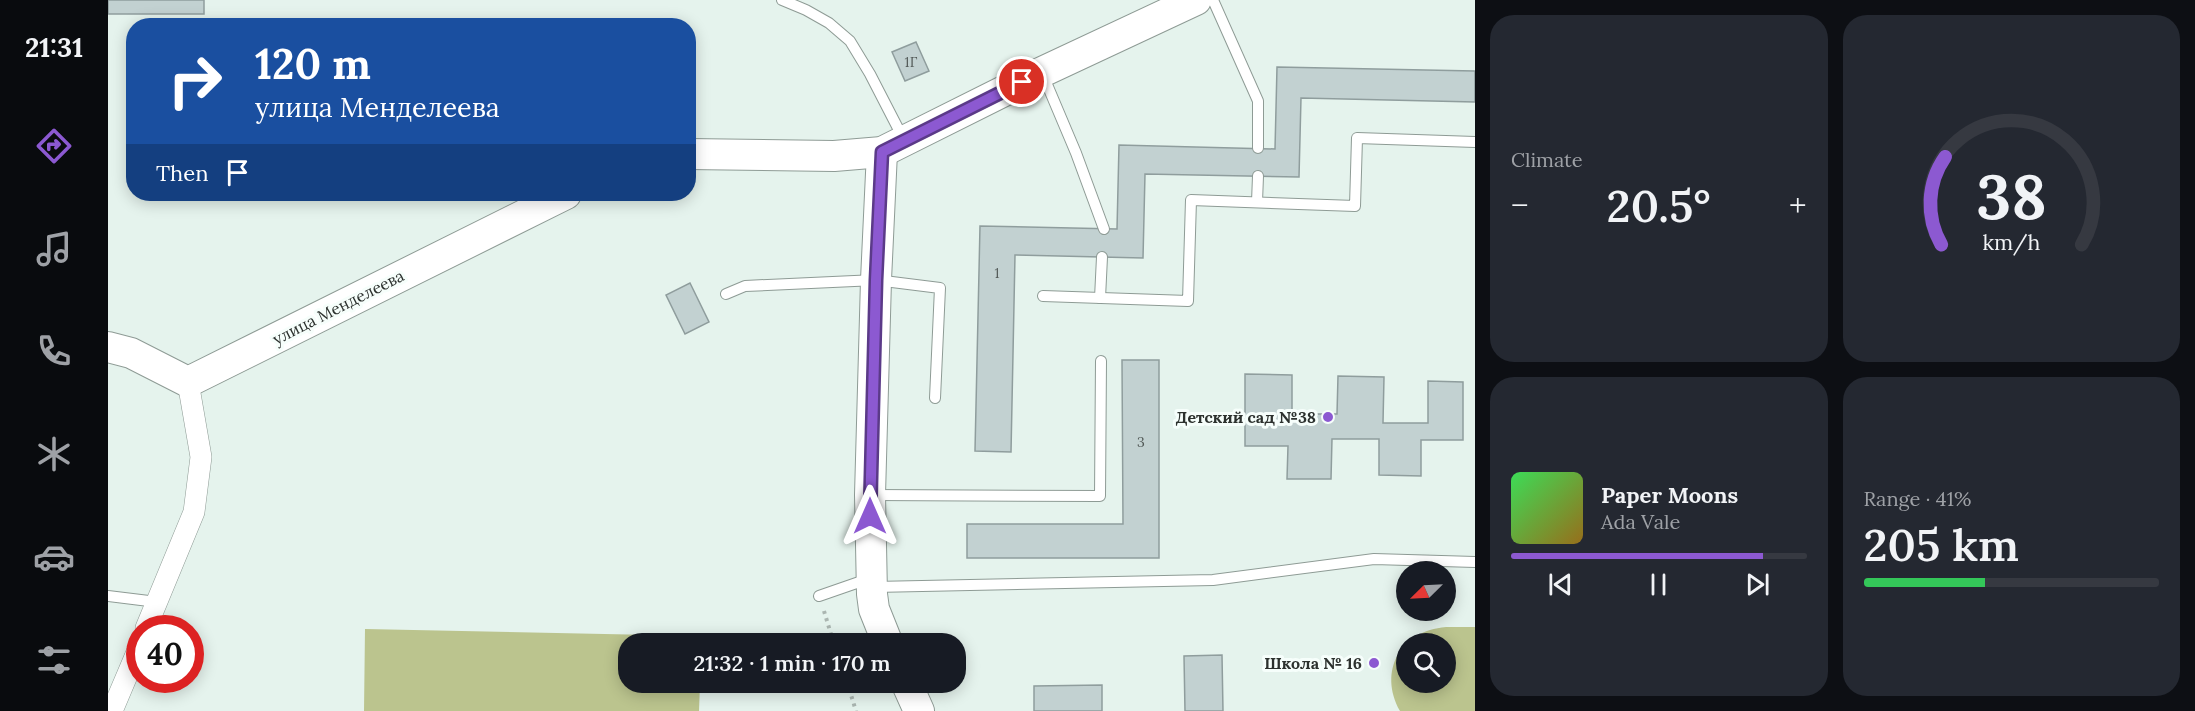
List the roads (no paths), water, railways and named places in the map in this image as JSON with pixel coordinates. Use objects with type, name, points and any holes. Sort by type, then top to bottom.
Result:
[{"type":"street","points":[[696,154],[834,156],[893,147],[1042,72],[1196,0]]},
{"type":"street","points":[[884,633],[874,609],[871,583],[870,495],[876,280],[893,147]]},
{"type":"street","name":"улица Менделеева","points":[[188,382],[552,201]]},
{"type":"street","points":[[108,347],[131,353],[188,382],[201,457],[194,512],[152,615]]},
{"type":"street","points":[[112,711],[126,678]]},
{"type":"street","points":[[911,693],[919,711]]},
{"type":"lane","points":[[782,0],[829,23],[850,41],[870,74],[893,147]]},
{"type":"lane","points":[[1213,0],[1258,101],[1258,148]]},
{"type":"lane","points":[[1042,72],[1076,153],[1104,229]]},
{"type":"lane","points":[[1043,296],[1188,301],[1191,200],[1355,206],[1357,138],[1475,142]]},
{"type":"lane","points":[[1257,202],[1258,176]]},
{"type":"lane","points":[[1100,298],[1102,257]]},
{"type":"lane","points":[[726,294],[745,286],[876,280],[940,288],[935,398]]},
{"type":"lane","points":[[870,495],[1101,496],[1101,361]]},
{"type":"lane","points":[[819,596],[871,583],[1213,580],[1374,559],[1475,562]]},
{"type":"lane","points":[[108,596],[157,602]]},
{"type":"place","name":"Детский сад №38","points":[[1328,417]]},
{"type":"place","name":"Школа № 16","points":[[1374,663]]}]
